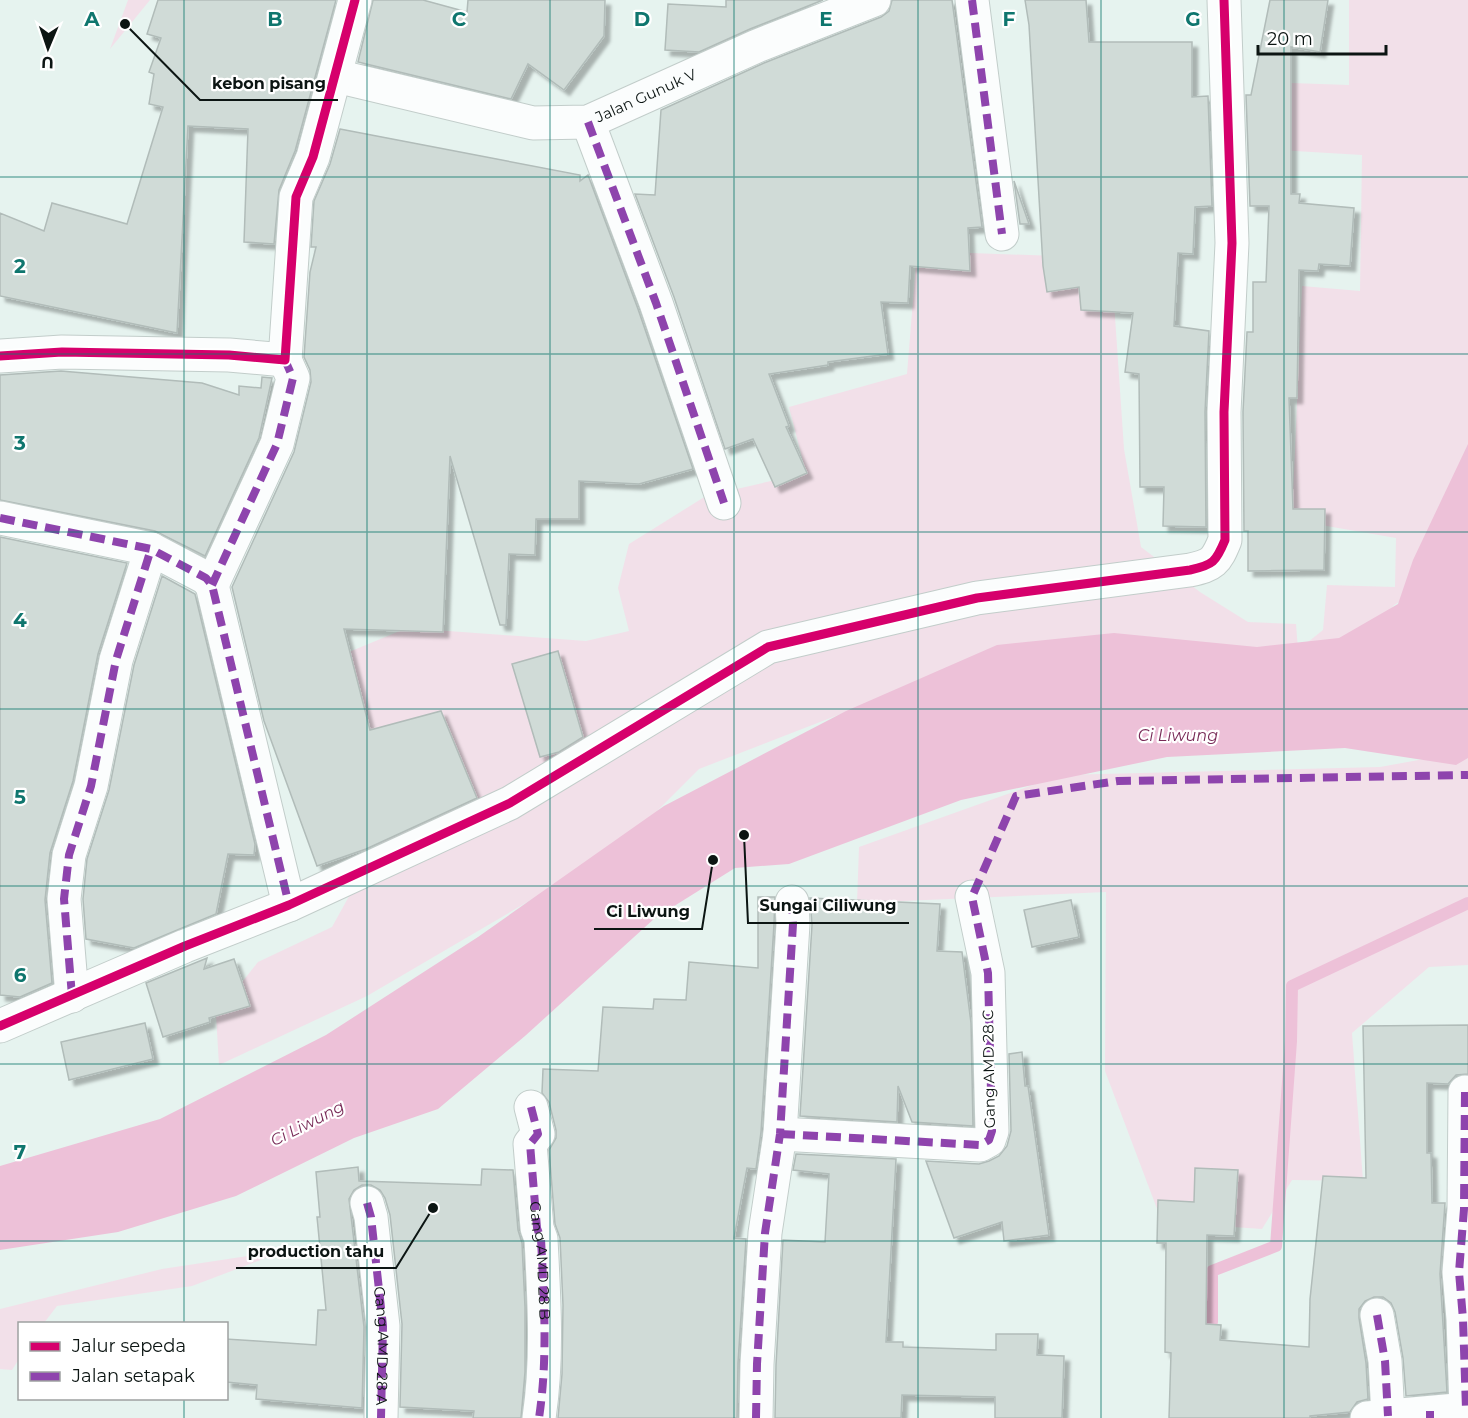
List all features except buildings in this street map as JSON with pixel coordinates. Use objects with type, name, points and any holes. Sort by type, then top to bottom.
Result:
[{"type":"street","points":[[212,585],[277,444],[293,378],[285,360],[296,197],[313,157],[355,0]]},
{"type":"street","name":"Jalan Gunuk V","points":[[336,76],[533,123],[588,122],[758,46],[874,0]]},
{"type":"street","points":[[972,0],[1002,234]]},
{"type":"street","points":[[0,1026],[185,946],[288,906],[510,802],[768,647],[977,598],[1190,570],[1208,566],[1218,558],[1225,540],[1224,412],[1232,243],[1224,0]]},
{"type":"street","points":[[588,122],[656,303],[724,503]]},
{"type":"street","points":[[0,356],[62,352],[230,355],[285,360]]},
{"type":"street","points":[[0,518],[151,549],[206,578],[212,585],[288,906]]},
{"type":"street","points":[[72,996],[64,899],[69,855],[91,786],[116,660],[151,549]]},
{"type":"street","name":"Gang AMD 28 C","points":[[780,1134],[980,1145],[989,1140],[992,1131],[988,973],[972,897]]},
{"type":"street","points":[[756,1418],[765,1233],[780,1134],[789,1005],[792,902]]},
{"type":"street","points":[[1377,1315],[1385,1361],[1378,1417],[1430,1415],[1467,1409],[1459,1272],[1464,1209],[1465,1092]]},
{"type":"street","name":"Gang AMD 28 B","points":[[531,1107],[538,1134],[530,1144],[537,1228],[542,1239],[545,1327],[543,1391],[539,1418]]},
{"type":"street","name":"Gang AMD 28 A","points":[[367,1203],[371,1216],[383,1326],[381,1418]]},
{"type":"shaded area","points":[[128,0],[150,0],[110,49]]},
{"type":"shaded area","points":[[1349,0],[1468,0],[1468,534],[1426,586],[1394,605],[1357,653],[851,710],[699,769],[644,824],[575,874],[367,996],[219,1065],[216,1015],[258,962],[332,927],[379,842],[332,659],[407,628],[586,641],[629,631],[618,588],[629,544],[706,496],[806,473],[789,407],[907,374],[917,251],[1111,258],[1124,449],[1141,547],[1200,592],[1248,622],[1296,624],[1298,650],[1323,630],[1327,585],[1395,587],[1396,538],[1292,520],[1302,286],[1360,291],[1362,155],[1263,149],[1262,82],[1349,85]]},
{"type":"shaded area","points":[[1468,751],[1468,965],[1429,967],[1352,1033],[1363,1181],[1292,1180],[1262,1229],[1162,1222],[1105,1071],[1106,892],[857,903],[859,847],[1061,775],[1380,767]]},
{"type":"shaded area","points":[[287,1250],[192,1286],[57,1306],[45,1322],[18,1322],[18,1361],[12,1370],[0,1369],[0,1309],[162,1269]]},
{"type":"water","points":[[1468,444],[1468,758],[1456,765],[1345,748],[1167,757],[961,800],[789,864],[735,868],[655,918],[525,1036],[438,1109],[354,1138],[236,1196],[118,1232],[0,1250],[0,1166],[160,1119],[326,1035],[478,937],[664,806],[846,711],[997,645],[1114,633],[1257,647],[1339,638],[1398,604],[1413,560]]},
{"type":"waterway","points":[[1212,1322],[1212,1271],[1276,1246],[1291,1041],[1292,986],[1468,903]]},
{"type":"marked path","points":[[972,0],[1002,234]]},
{"type":"marked path","points":[[588,122],[656,303],[724,503]]},
{"type":"marked path","points":[[212,585],[277,444],[293,378],[285,360]]},
{"type":"marked path","points":[[0,518],[151,549],[206,578],[212,585],[289,905]]},
{"type":"marked path","points":[[72,996],[64,899],[69,855],[91,786],[116,660],[151,549]]},
{"type":"marked path","points":[[780,1134],[980,1145],[989,1140],[992,1131],[988,973],[972,897],[1016,796],[1118,781],[1468,775]]},
{"type":"marked path","points":[[756,1418],[765,1233],[780,1134],[793,924],[792,902]]},
{"type":"marked path","points":[[1465,1092],[1464,1209],[1459,1272],[1466,1409]]},
{"type":"marked path","points":[[531,1107],[538,1134],[530,1144],[537,1228],[541,1239],[544,1306],[544,1373],[539,1418]]},
{"type":"marked path","points":[[367,1203],[371,1217],[383,1326],[381,1418]]},
{"type":"marked path","points":[[1377,1315],[1385,1361],[1388,1416]]},
{"type":"marked path","points":[[1430,1411],[1430,1418]]},
{"type":"cycle path","points":[[0,356],[62,352],[229,355],[285,360],[296,197],[313,157],[355,0]]},
{"type":"cycle path","points":[[0,1026],[185,946],[289,905],[510,803],[768,647],[977,598],[1190,570],[1213,561],[1225,540],[1224,412],[1232,243],[1224,0]]},
{"type":"place","name":"kebon pisang","points":[[125,24]]},
{"type":"place","name":"Sungai Ciliwung","points":[[744,835]]},
{"type":"place","name":"Ci Liwung","points":[[713,860]]},
{"type":"place","name":"production tahu","points":[[433,1208]]}]
